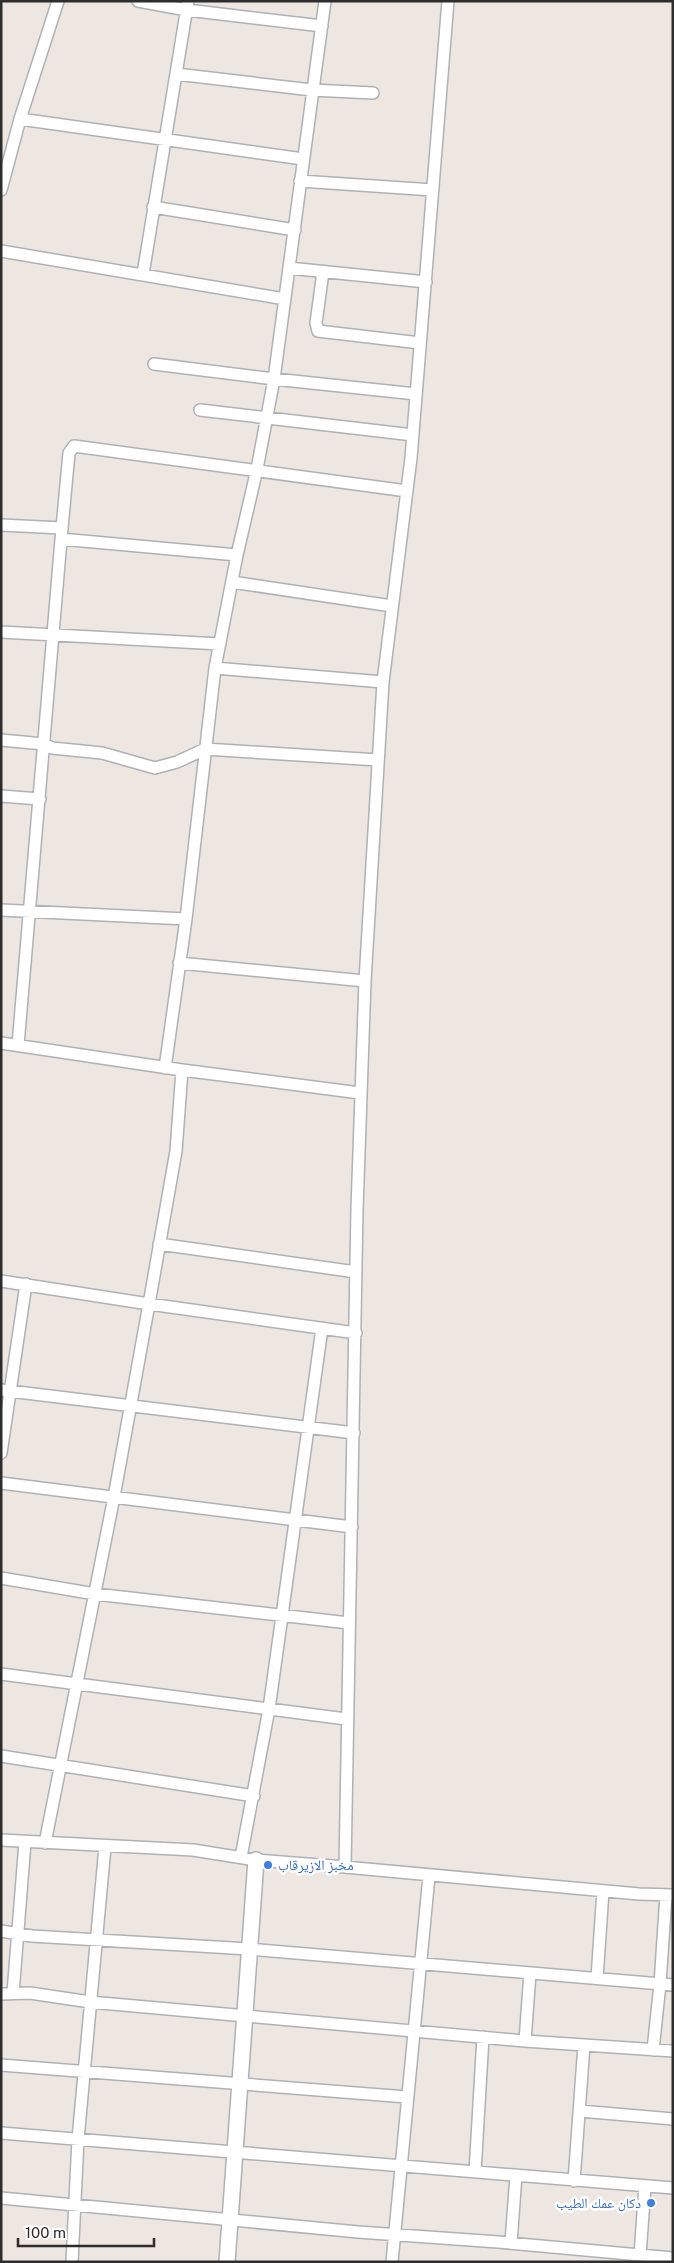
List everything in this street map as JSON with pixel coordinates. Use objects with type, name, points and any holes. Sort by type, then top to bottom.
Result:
[{"type":"street","points":[[1,190],[20,119],[58,1]]},
{"type":"street","points":[[138,1],[188,6],[322,26]]},
{"type":"street","points":[[165,1068],[186,919],[215,668],[274,379],[325,1]]},
{"type":"street","points":[[345,1867],[346,1719],[352,1527],[360,1093],[365,981],[383,682],[407,491],[434,190],[448,1]]},
{"type":"street","points":[[143,274],[188,6]]},
{"type":"street","points":[[176,74],[312,90],[374,92]]},
{"type":"street","points":[[20,119],[303,159]]},
{"type":"street","points":[[300,181],[434,190]]},
{"type":"street","points":[[153,207],[295,230]]},
{"type":"street","points":[[1,251],[285,299]]},
{"type":"street","points":[[289,268],[426,282]]},
{"type":"street","points":[[323,272],[316,324],[318,331],[420,344]]},
{"type":"street","points":[[154,364],[416,394]]},
{"type":"street","points":[[200,410],[266,420],[412,435]]},
{"type":"street","points":[[18,1045],[69,453],[74,446],[257,469],[407,491]]},
{"type":"street","points":[[1,525],[237,555]]},
{"type":"street","points":[[232,582],[392,606]]},
{"type":"street","points":[[1,632],[220,644]]},
{"type":"street","points":[[215,668],[383,682]]},
{"type":"street","points":[[1,740],[44,744],[52,748],[102,753],[155,768],[177,762],[205,748],[378,760]]},
{"type":"street","points":[[1,796],[40,799]]},
{"type":"street","points":[[1,910],[186,919]]},
{"type":"street","points":[[179,963],[365,981]]},
{"type":"street","points":[[1,1043],[165,1068],[360,1093]]},
{"type":"street","points":[[45,1843],[62,1765],[150,1304],[176,1151],[182,1070]]},
{"type":"street","points":[[159,1244],[356,1272]]},
{"type":"street","points":[[1,1281],[150,1304],[356,1332]]},
{"type":"street","points":[[1,1453],[6,1391],[26,1284]]},
{"type":"street","points":[[227,2262],[249,1949],[248,1858],[254,1796],[270,1709],[322,1328]]},
{"type":"street","points":[[6,1391],[354,1433]]},
{"type":"street","points":[[1,1482],[296,1522],[352,1527]]},
{"type":"street","points":[[1,1578],[95,1594],[349,1623]]},
{"type":"street","points":[[1,1674],[78,1682],[346,1719]]},
{"type":"street","points":[[1,1756],[254,1796]]},
{"type":"street","points":[[1,1840],[193,1850],[248,1858],[428,1876],[669,1895],[653,2050]]},
{"type":"street","points":[[14,1994],[25,1842]]},
{"type":"street","points":[[72,2262],[78,2139],[105,1846]]},
{"type":"street","points":[[392,2262],[393,2235],[428,1876]]},
{"type":"street","points":[[597,1978],[603,1891]]},
{"type":"street","points":[[1,1931],[18,1934],[249,1949],[673,1985]]},
{"type":"street","points":[[525,2041],[530,1973]]},
{"type":"street","points":[[1,1994],[53,1996],[90,2002],[525,2041],[673,2051]]},
{"type":"street","points":[[475,2172],[483,2037]]},
{"type":"street","points":[[574,2180],[584,2045]]},
{"type":"street","points":[[1,2064],[407,2097]]},
{"type":"street","points":[[580,2111],[673,2120]]},
{"type":"street","points":[[1,2133],[673,2188]]},
{"type":"street","points":[[511,2243],[516,2175]]},
{"type":"street","points":[[640,2255],[646,2186]]},
{"type":"street","points":[[1,2198],[393,2235],[511,2243],[622,2258],[640,2255],[673,2258]]},
{"type":"place","name":"مخبز الازيرقاب","points":[[268,1865]]},
{"type":"place","name":"دكان عمك الطيب","points":[[651,2203]]}]
